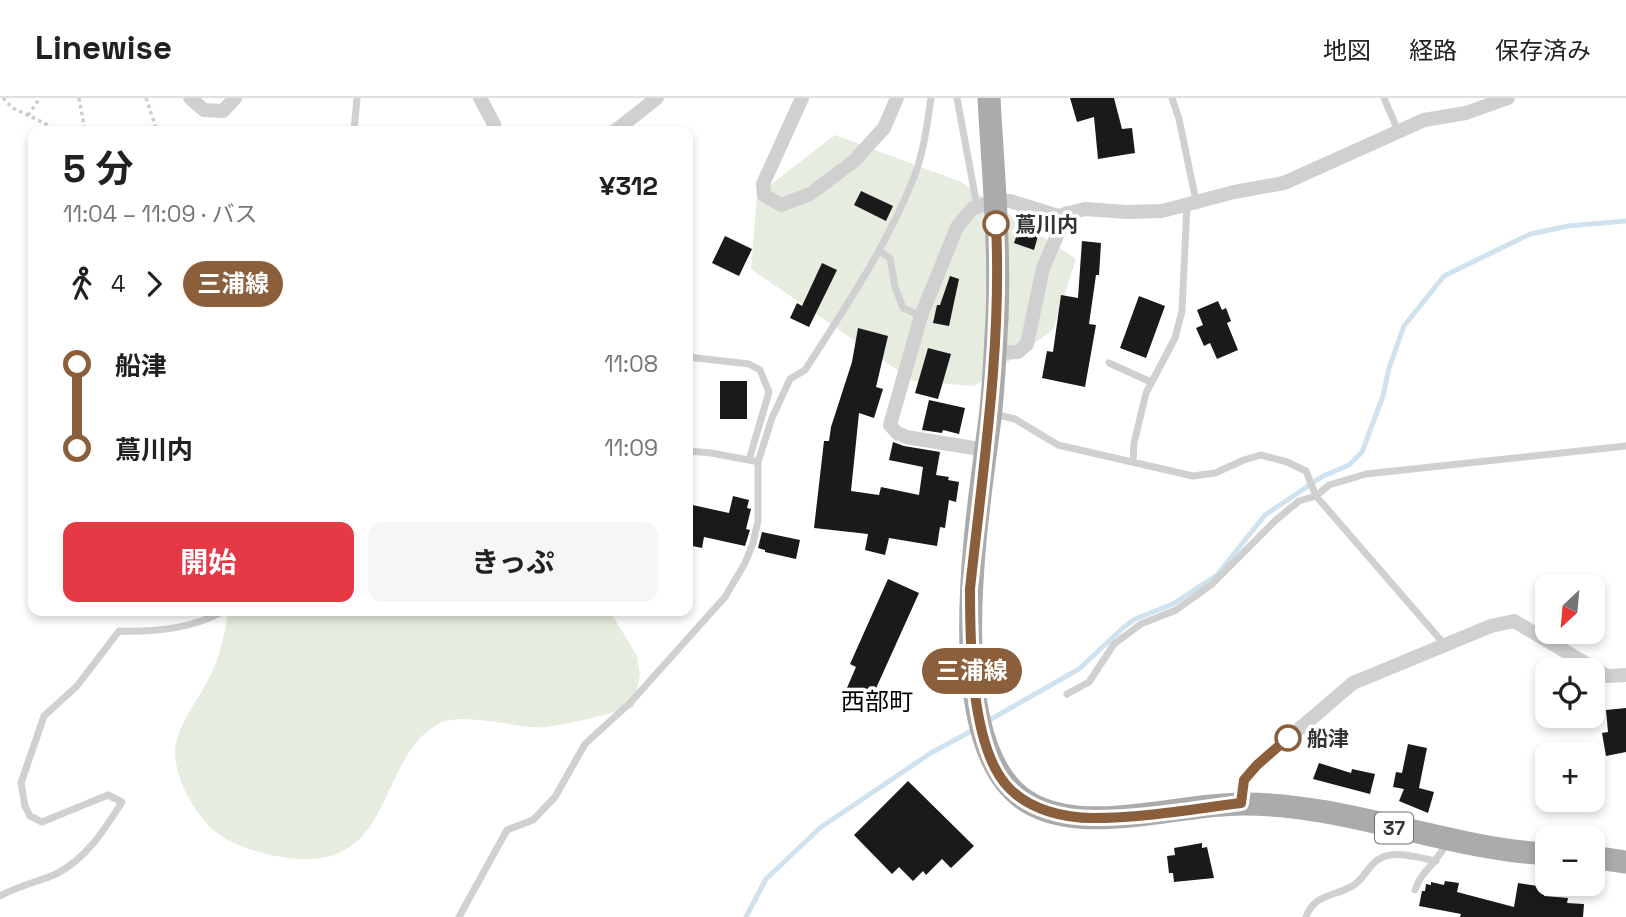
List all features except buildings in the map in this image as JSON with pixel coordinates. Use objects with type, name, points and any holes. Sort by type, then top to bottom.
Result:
[{"type":"main road","name":"37","points":[[989,98],[986,204],[998,285],[990,413],[970,589],[972,670],[982,728],[991,760],[1009,788],[1033,805],[1058,814],[1093,818],[1241,803],[1306,807],[1448,839],[1535,853]]},
{"type":"main road","points":[[1605,859],[1626,862]]},
{"type":"street","points":[[190,98],[204,110],[223,111],[234,98]]},
{"type":"street","points":[[480,98],[494,126]]},
{"type":"street","points":[[621,126],[657,98]]},
{"type":"street","points":[[802,98],[763,184],[764,195],[781,205],[810,194],[854,161],[884,128],[897,98]]},
{"type":"street","points":[[986,450],[906,437],[897,433],[890,425],[921,316],[957,228],[973,208],[1010,201],[1058,216],[1085,209],[1162,211],[1284,183],[1424,120],[1466,113],[1502,99]]},
{"type":"street","points":[[995,353],[1017,352],[1027,344],[1042,268],[1066,214]]},
{"type":"street","points":[[1241,803],[1244,780],[1257,765],[1353,683],[1491,626],[1514,621],[1607,676],[1626,675]]},
{"type":"lane","points":[[354,126],[357,98]]},
{"type":"lane","points":[[753,461],[790,379],[805,370],[879,251],[915,176],[925,140],[931,98]]},
{"type":"lane","points":[[957,98],[986,204]]},
{"type":"lane","points":[[1133,462],[1139,417],[1152,382],[1175,338],[1182,311],[1191,203],[1179,119],[1172,98]]},
{"type":"lane","points":[[1384,98],[1398,132]]},
{"type":"lane","points":[[879,251],[890,258],[903,308],[921,316]]},
{"type":"lane","points":[[459,917],[507,830],[533,820],[555,797],[585,744],[630,702],[725,597],[745,563],[758,521],[753,461],[769,392],[766,380],[760,370],[749,364],[693,358]]},
{"type":"lane","points":[[1109,363],[1152,382]]},
{"type":"lane","points":[[990,413],[1015,419],[1058,445],[1193,476],[1216,473],[1261,455],[1287,462],[1306,471],[1317,496],[1445,645]]},
{"type":"lane","points":[[1067,694],[1089,682],[1114,644],[1141,624],[1176,610],[1211,585],[1276,520],[1299,501],[1317,496],[1329,485],[1366,474],[1626,446]]},
{"type":"lane","points":[[693,451],[753,461]]},
{"type":"lane","points":[[0,896],[59,873],[84,854],[122,802],[108,795],[42,822],[30,816],[25,806],[21,783],[44,716],[77,685],[119,631],[157,632],[205,621],[214,616]]},
{"type":"lane","points":[[1415,890],[1419,877],[1441,857],[1448,839]]},
{"type":"lane","points":[[1306,917],[1308,910],[1319,898],[1357,884],[1371,865],[1382,857],[1402,855],[1436,861]]},
{"type":"path","points":[[3,98],[13,108],[50,126]]},
{"type":"path","points":[[28,115],[40,98]]},
{"type":"path","points":[[79,98],[84,126]]},
{"type":"path","points":[[146,98],[155,126]]},
{"type":"shaded area","points":[[835,135],[961,182],[1076,259],[1053,330],[974,386],[913,381],[751,269],[757,195]]},
{"type":"shaded area","points":[[227,616],[613,616],[637,656],[640,675],[633,708],[589,719],[538,727],[469,719],[440,723],[424,734],[411,749],[375,818],[351,846],[330,856],[318,858],[282,857],[242,846],[216,832],[192,804],[180,779],[175,754],[178,735],[214,669]]},
{"type":"waterway","points":[[986,722],[1079,669],[1135,619],[1173,604],[1217,575],[1265,515],[1323,476],[1349,465],[1362,452],[1383,396],[1389,368],[1404,326],[1444,276],[1530,234],[1568,226],[1626,221]]},
{"type":"waterway","points":[[746,917],[766,879],[821,827],[931,753],[975,729]]},
{"type":"bus line","name":"三浦線","points":[[996,224],[996,343],[970,589],[973,681],[991,760],[1009,788],[1033,805],[1058,814],[1093,818],[1241,803],[1244,780],[1288,738]]},
{"type":"place","name":"蔦川内","points":[[996,224]]},
{"type":"place","name":"船津","points":[[1288,738]]},
{"type":"district","name":"西部町","points":[[877,701]]}]
